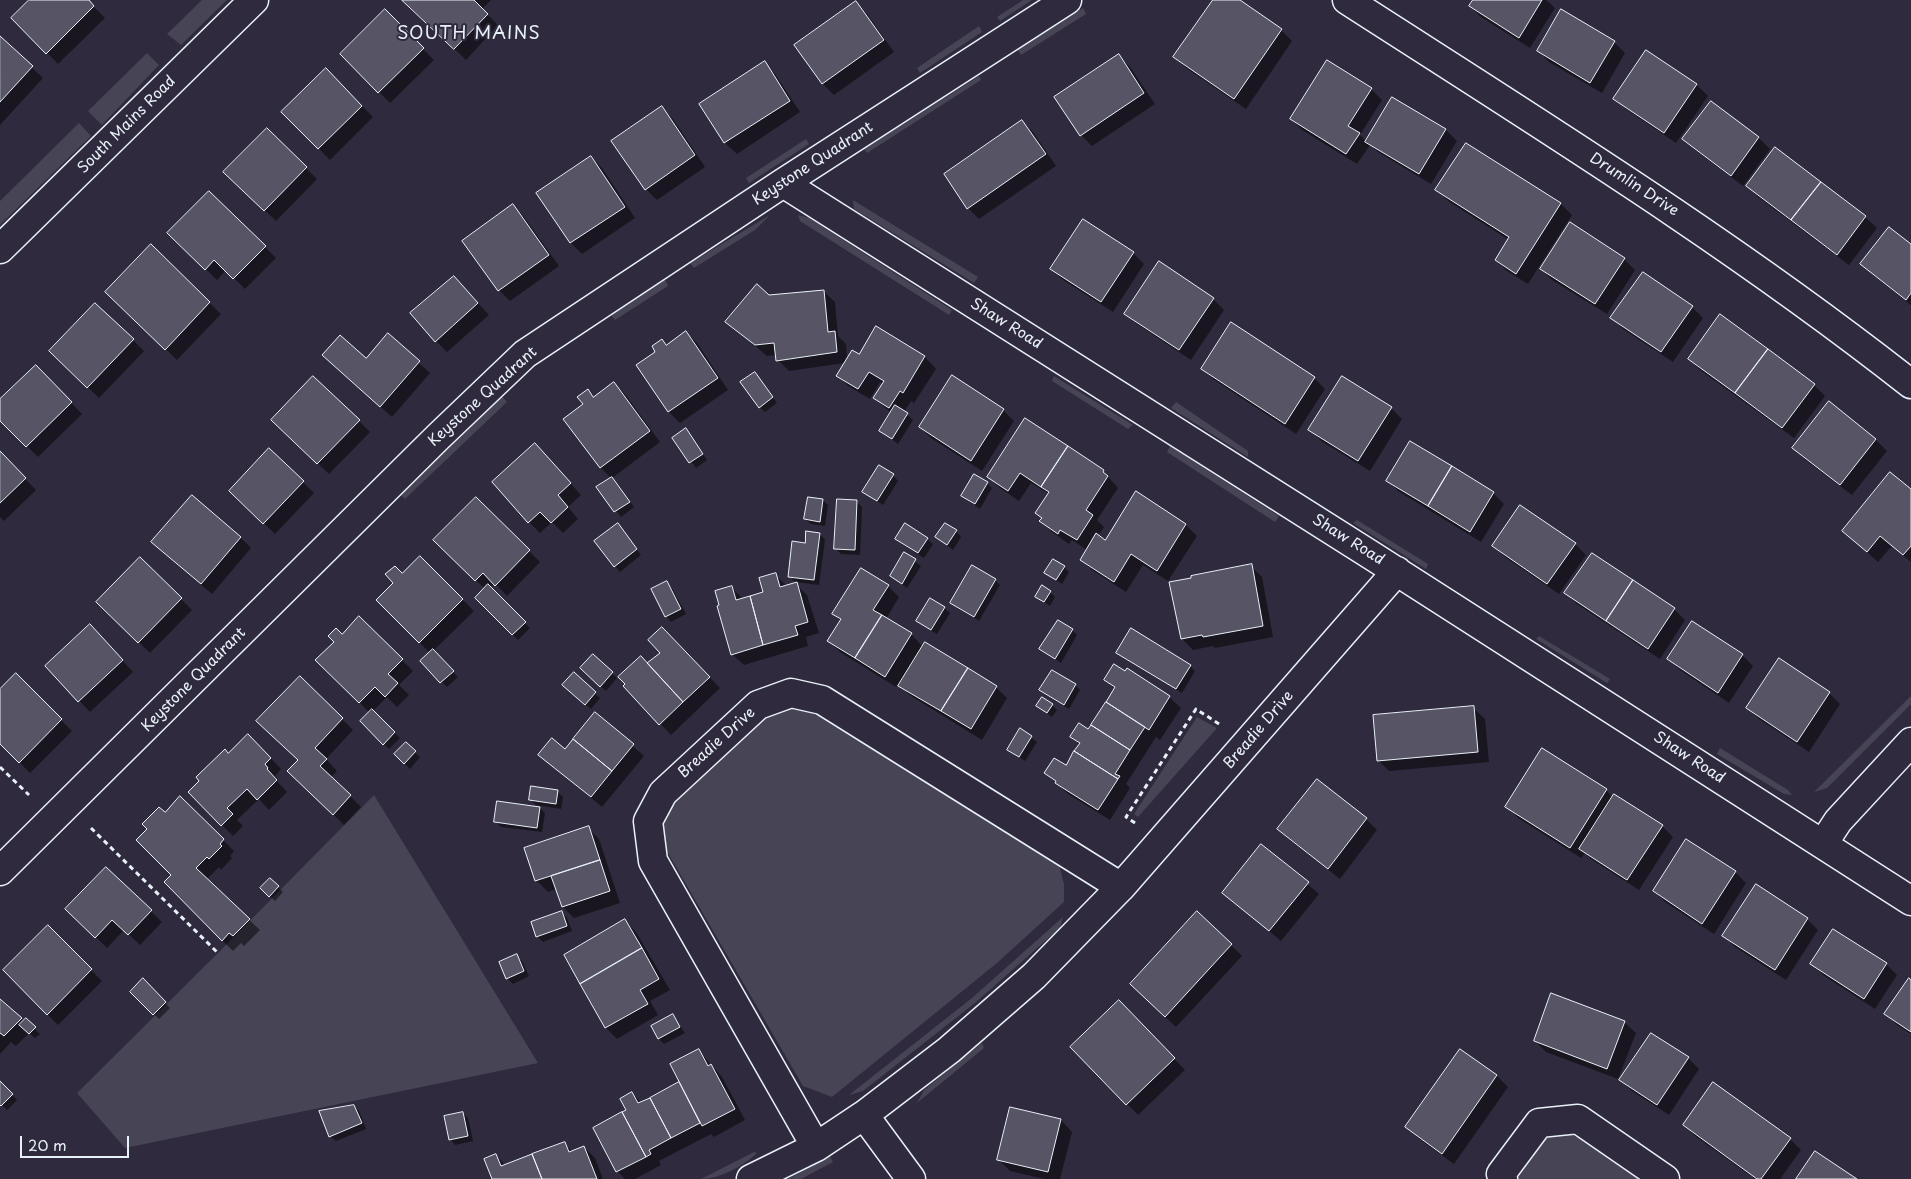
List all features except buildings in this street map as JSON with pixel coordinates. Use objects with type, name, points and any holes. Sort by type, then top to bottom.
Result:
[{"type":"street","name":"South Mains Road","points":[[0,249],[254,0]]},
{"type":"street","name":"Keystone Quadrant","points":[[0,871],[438,436],[525,354],[783,183],[1067,0]]},
{"type":"street","name":"Drumlin Drive","points":[[1347,0],[1673,210],[1862,345],[1911,384]]},
{"type":"street","name":"Shaw Road","points":[[783,183],[1397,571],[1911,900]]},
{"type":"street","name":"Breadie Drive","points":[[752,1179],[816,1147],[864,1115],[949,1050],[1034,976],[1121,887],[1397,571]]},
{"type":"street","name":"Breadie Drive","points":[[816,1147],[653,861],[648,821],[663,792],[758,705],[791,693],[822,700],[1121,887]]},
{"type":"street","points":[[1823,844],[1838,821],[1911,742]]},
{"type":"street","points":[[864,1115],[911,1179]]},
{"type":"street","points":[[1503,1179],[1501,1174],[1539,1123],[1578,1120],[1664,1179]]},
{"type":"path","points":[[1140,826],[1126,816],[1196,709],[1225,728]]},
{"type":"path","points":[[0,767],[34,800]]},
{"type":"path","points":[[87,824],[218,953]]},
{"type":"shaded area","points":[[202,0],[227,0],[181,45],[167,34]]},
{"type":"shaded area","points":[[1023,0],[1032,0],[1000,21],[997,17]]},
{"type":"shaded area","points":[[1083,8],[1086,14],[1021,55],[1017,49]]},
{"type":"shaded area","points":[[979,26],[982,32],[920,73],[917,68]]},
{"type":"shaded area","points":[[147,53],[159,65],[102,125],[88,111]]},
{"type":"shaded area","points":[[979,76],[981,80],[867,153],[864,149]]},
{"type":"shaded area","points":[[79,123],[91,136],[0,225],[0,201]]},
{"type":"shaded area","points":[[806,139],[809,144],[749,183],[746,178]]},
{"type":"shaded area","points":[[853,200],[978,277],[974,283],[854,209]]},
{"type":"shaded area","points":[[770,215],[755,230],[694,268],[690,263]]},
{"type":"shaded area","points":[[798,215],[809,218],[952,310],[949,315],[800,221]]},
{"type":"shaded area","points":[[665,279],[668,286],[615,320],[611,315]]},
{"type":"shaded area","points":[[1054,376],[1133,425],[1128,429],[1052,381]]},
{"type":"shaded area","points":[[502,396],[507,402],[405,499],[401,495]]},
{"type":"shaded area","points":[[1176,402],[1248,451],[1248,457],[1171,408]]},
{"type":"shaded area","points":[[1170,446],[1279,516],[1275,522],[1167,452]]},
{"type":"shaded area","points":[[1357,520],[1428,564],[1426,569],[1353,523]]},
{"type":"shaded area","points":[[1539,636],[1610,679],[1607,683],[1536,639]]},
{"type":"shaded area","points":[[1911,696],[1911,704],[1827,788],[1814,792]]},
{"type":"shaded area","points":[[789,708],[811,712],[1059,865],[1064,884],[1064,902],[997,963],[832,1097],[803,1086],[665,848],[662,824],[675,800],[767,715]]},
{"type":"shaded area","points":[[1197,717],[1217,728],[1138,817],[1134,814]]},
{"type":"shaded area","points":[[1720,748],[1788,790],[1792,795],[1784,794],[1717,754]]},
{"type":"shaded area","points":[[374,795],[538,1063],[125,1148],[77,1093]]},
{"type":"shaded area","points":[[1063,917],[1060,928],[975,1003],[863,1091],[849,1095],[972,998]]},
{"type":"shaded area","points":[[982,1043],[984,1048],[917,1103],[924,1090]]},
{"type":"shaded area","points":[[1565,1133],[1583,1139],[1644,1179],[1513,1179],[1538,1136]]},
{"type":"shaded area","points":[[754,1152],[757,1153],[731,1171],[716,1177],[701,1179]]},
{"type":"shaded area","points":[[830,1156],[833,1162],[801,1179],[788,1179]]},
{"type":"district","name":"SOUTH MAINS","points":[[469,34]]}]
